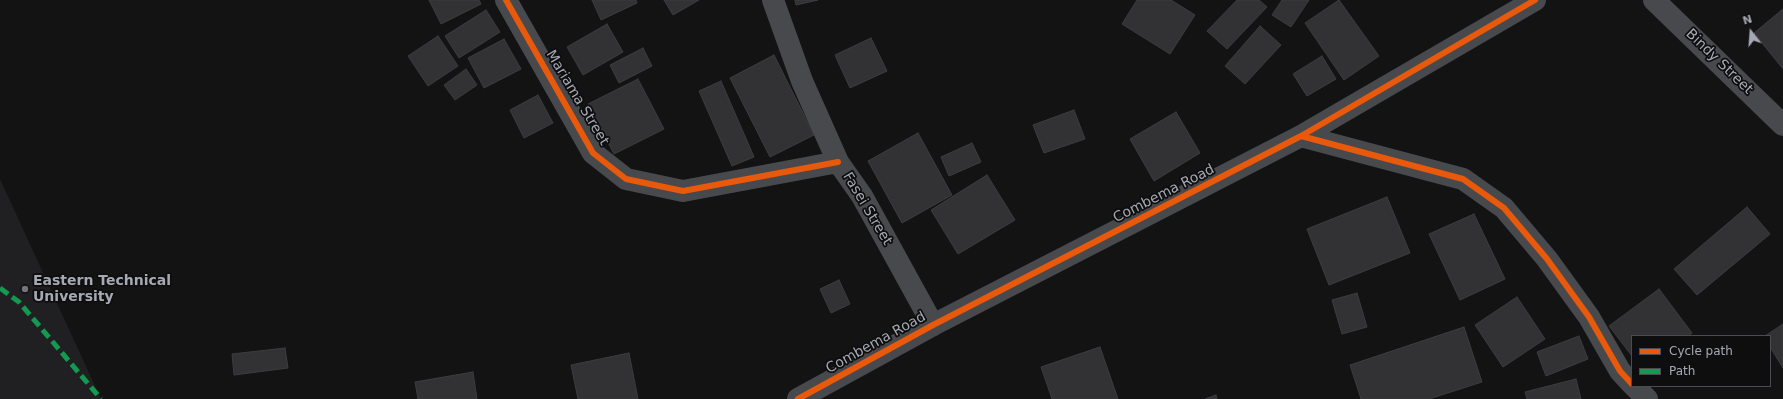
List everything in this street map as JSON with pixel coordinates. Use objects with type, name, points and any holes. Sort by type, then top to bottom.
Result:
[{"type":"street","name":"Mariama Street","points":[[506,0],[592,153],[626,178],[683,191],[838,162]]},
{"type":"street","name":"Fasei Street","points":[[773,0],[802,81],[838,162],[862,196],[933,325]]},
{"type":"street","name":"Combema Road","points":[[798,399],[933,325],[1301,136],[1535,0]]},
{"type":"street","name":"Bindy Street","points":[[1654,0],[1783,125]]},
{"type":"street","points":[[1301,136],[1463,180],[1504,208],[1547,259],[1589,317],[1629,380],[1627,399]]},
{"type":"street","points":[[1636,387],[1647,399]]},
{"type":"shaded area","name":"Eastern Technical University","points":[[0,179],[101,399],[0,399]]},
{"type":"building","points":[[429,0],[479,0],[481,4],[441,24]]},
{"type":"building","points":[[592,0],[636,0],[637,3],[601,20]]},
{"type":"building","points":[[664,0],[699,0],[673,15]]},
{"type":"building","points":[[795,0],[818,0],[796,5]]},
{"type":"building","points":[[1137,0],[1171,0],[1195,15],[1170,54],[1122,24]]},
{"type":"building","points":[[1237,0],[1259,0],[1267,7],[1227,49],[1207,31]]},
{"type":"building","points":[[1282,0],[1309,0],[1291,27],[1272,15]]},
{"type":"building","points":[[1339,0],[1379,56],[1344,80],[1305,23]]},
{"type":"building","points":[[1783,9],[1783,69],[1754,33]]},
{"type":"building","points":[[486,10],[500,32],[459,58],[445,36]]},
{"type":"building","points":[[607,24],[623,52],[583,75],[567,47]]},
{"type":"building","points":[[1260,26],[1281,45],[1245,84],[1225,66]]},
{"type":"building","points":[[438,36],[458,66],[428,86],[408,56]]},
{"type":"building","points":[[871,38],[887,71],[850,88],[835,55]]},
{"type":"building","points":[[504,39],[521,69],[484,88],[468,58]]},
{"type":"building","points":[[643,48],[652,66],[619,83],[610,65]]},
{"type":"building","points":[[774,55],[814,135],[770,157],[730,78]]},
{"type":"building","points":[[1322,56],[1336,79],[1307,96],[1293,74]]},
{"type":"building","points":[[466,69],[477,85],[455,100],[444,85]]},
{"type":"building","points":[[638,79],[664,129],[614,154],[588,104]]},
{"type":"building","points":[[721,81],[754,157],[732,166],[699,91]]},
{"type":"building","points":[[538,95],[553,123],[524,138],[510,110]]},
{"type":"building","points":[[1074,110],[1085,139],[1044,153],[1033,125]]},
{"type":"building","points":[[1176,112],[1200,153],[1154,181],[1130,139]]},
{"type":"building","points":[[918,133],[952,195],[902,223],[868,161]]},
{"type":"building","points":[[972,143],[981,162],[949,176],[941,157]]},
{"type":"building","points":[[987,175],[1015,220],[958,254],[931,210]]},
{"type":"building","points":[[1387,197],[1410,253],[1329,285],[1307,229]]},
{"type":"building","points":[[1747,207],[1770,234],[1697,295],[1674,269]]},
{"type":"building","points":[[1474,214],[1505,279],[1460,300],[1429,234]]},
{"type":"building","points":[[839,280],[850,304],[831,313],[820,289]]},
{"type":"building","points":[[1659,289],[1692,333],[1689,335],[1631,335],[1631,355],[1609,326]]},
{"type":"building","points":[[1357,293],[1367,327],[1342,334],[1332,300]]},
{"type":"building","points":[[1517,297],[1545,339],[1503,367],[1475,325]]},
{"type":"building","points":[[1783,324],[1783,368],[1771,349],[1771,335],[1766,335]]},
{"type":"building","points":[[1464,327],[1482,382],[1429,399],[1361,399],[1350,365]]},
{"type":"building","points":[[1579,336],[1588,359],[1546,376],[1537,352]]},
{"type":"building","points":[[1100,347],[1118,399],[1052,399],[1041,367]]},
{"type":"building","points":[[285,348],[288,368],[234,375],[232,354]]},
{"type":"building","points":[[629,353],[638,399],[578,399],[571,365]]},
{"type":"building","points":[[473,372],[477,399],[418,399],[415,382]]},
{"type":"building","points":[[1576,379],[1581,399],[1527,399],[1525,392]]},
{"type":"building","points":[[1216,395],[1217,399],[1205,399]]},
{"type":"marked path","points":[[0,288],[19,302],[101,399]]},
{"type":"cycle path","points":[[506,0],[593,153],[626,179],[683,191],[838,162]]},
{"type":"cycle path","points":[[798,399],[933,325],[1301,136],[1535,0]]},
{"type":"cycle path","points":[[1301,136],[1463,179],[1504,208],[1547,259],[1589,317],[1620,371],[1631,383]]},
{"type":"place","name":"Eastern Technical University","points":[[25,289]]}]
